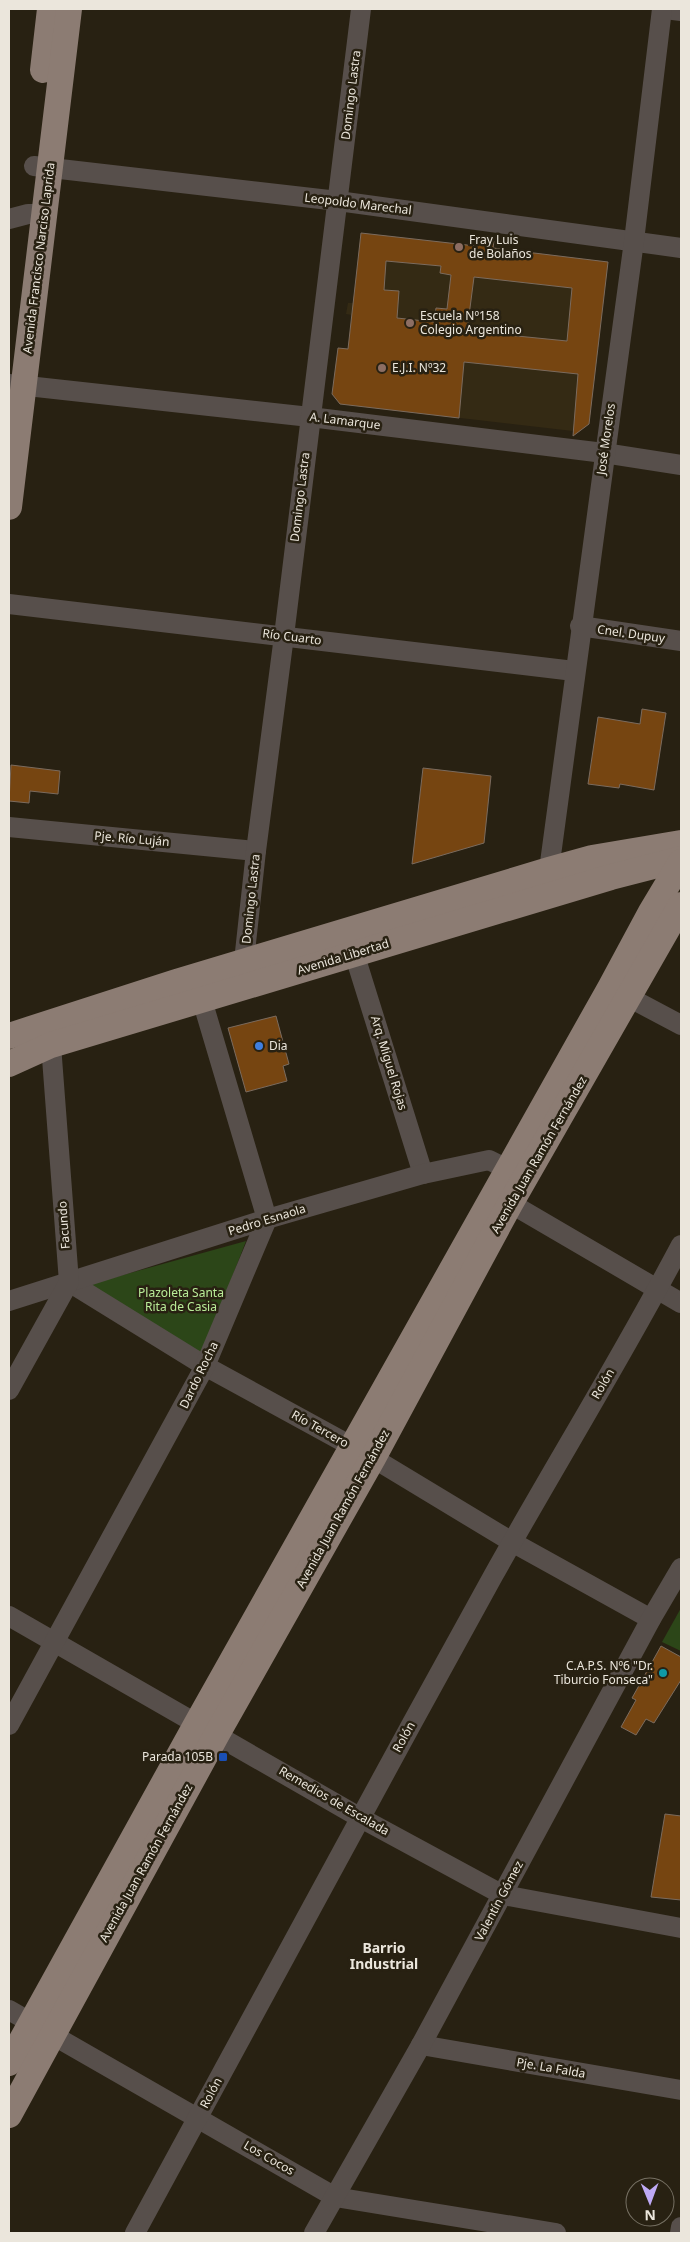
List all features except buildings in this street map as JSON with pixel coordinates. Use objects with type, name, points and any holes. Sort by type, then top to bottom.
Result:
[{"type":"main road","name":"Avenida Francisco Narciso Laprida","points":[[41,167],[50,9]]},
{"type":"main road","name":"Avenida Francisco Narciso Laprida","points":[[9,364],[27,216],[41,167],[68,9]]},
{"type":"main road","name":"Avenida Francisco Narciso Laprida","points":[[9,507],[27,216]]},
{"type":"main road","name":"Avenida Libertad","points":[[9,1036],[248,972],[549,870],[592,858],[681,843]]},
{"type":"main road","name":"Avenida Libertad","points":[[9,1064],[51,1045],[202,1000],[248,972],[354,953],[611,877],[681,860]]},
{"type":"main road","name":"Avenida Juan Ramón Fernández","points":[[620,993],[651,912],[681,860]]},
{"type":"main road","points":[[611,877],[638,888],[651,912]]},
{"type":"main road","name":"Avenida Juan Ramón Fernández","points":[[9,2115],[42,2028],[207,1728],[363,1453],[502,1199],[620,993],[681,905]]},
{"type":"main road","name":"Avenida Juan Ramón Fernández","points":[[9,2063],[42,2028]]},
{"type":"street","name":"Domingo Lastra","points":[[248,972],[256,851],[361,9]]},
{"type":"street","points":[[664,9],[681,11]]},
{"type":"street","name":"José Morelos","points":[[549,870],[580,626],[634,241],[664,9]]},
{"type":"street","name":"Leopoldo Marechal","points":[[41,167],[338,201],[681,248]]},
{"type":"street","name":"A. Lamarque","points":[[16,384],[310,417],[604,453],[681,465]]},
{"type":"street","name":"Río Cuarto","points":[[9,604],[574,671]]},
{"type":"street","name":"Cnel. Dupuy","points":[[580,626],[681,641]]},
{"type":"street","name":"Pje. Río Luján","points":[[9,827],[256,851]]},
{"type":"street","name":"Arq. Miguel Rojas","points":[[354,953],[423,1174]]},
{"type":"street","points":[[620,993],[681,1025]]},
{"type":"street","points":[[202,1000],[267,1219]]},
{"type":"street","name":"Facundo","points":[[51,1045],[69,1282]]},
{"type":"street","name":"Pedro Esnaola","points":[[9,1301],[267,1219],[423,1174],[489,1160],[517,1173]]},
{"type":"street","points":[[502,1199],[681,1303]]},
{"type":"street","name":"Dardo Rocha","points":[[9,1725],[205,1366],[267,1219]]},
{"type":"street","name":"Rolón","points":[[135,2233],[360,1817],[512,1542],[681,1245]]},
{"type":"street","points":[[9,1390],[69,1282]]},
{"type":"street","name":"Río Tercero","points":[[69,1282],[205,1366],[363,1453],[512,1542],[651,1619]]},
{"type":"street","name":"Valentín Gómez","points":[[314,2233],[421,2045],[651,1619],[681,1568]]},
{"type":"street","name":"Remedios de Escalada","points":[[9,1616],[360,1817],[503,1895],[681,1928]]},
{"type":"street","name":"Los Cocos","points":[[9,2010],[335,2197],[556,2233]]},
{"type":"street","name":"Pje. La Falda","points":[[421,2045],[681,2090]]},
{"type":"street","points":[[680,2233],[681,2227]]},
{"type":"shaded area","points":[[361,233],[476,246],[477,240],[494,241],[494,248],[608,262],[589,424],[579,431],[573,431],[340,404],[332,394],[338,348],[348,349],[352,315],[346,314],[348,303],[354,303]]},
{"type":"green space","name":"Plazoleta Santa Rita de Casia","points":[[246,1241],[201,1358],[83,1286]]},
{"type":"green space","points":[[681,1608],[681,1651],[662,1642]]},
{"type":"place","name":"Fray Luis de Bolaños","points":[[459,247]]},
{"type":"place","name":"Escuela Nº158 Colegio Argentino","points":[[410,323]]},
{"type":"place","name":"E.J.I. Nº32","points":[[382,368]]},
{"type":"place","name":"Dia","points":[[259,1046]]},
{"type":"place","name":"C.A.P.S. Nº6 \"Dr. Tiburcio Fonseca\"","points":[[663,1673]]},
{"type":"place","name":"Parada 105B","points":[[223,1757]]},
{"type":"district","name":"Barrio Industrial","points":[[384,1956]]}]
